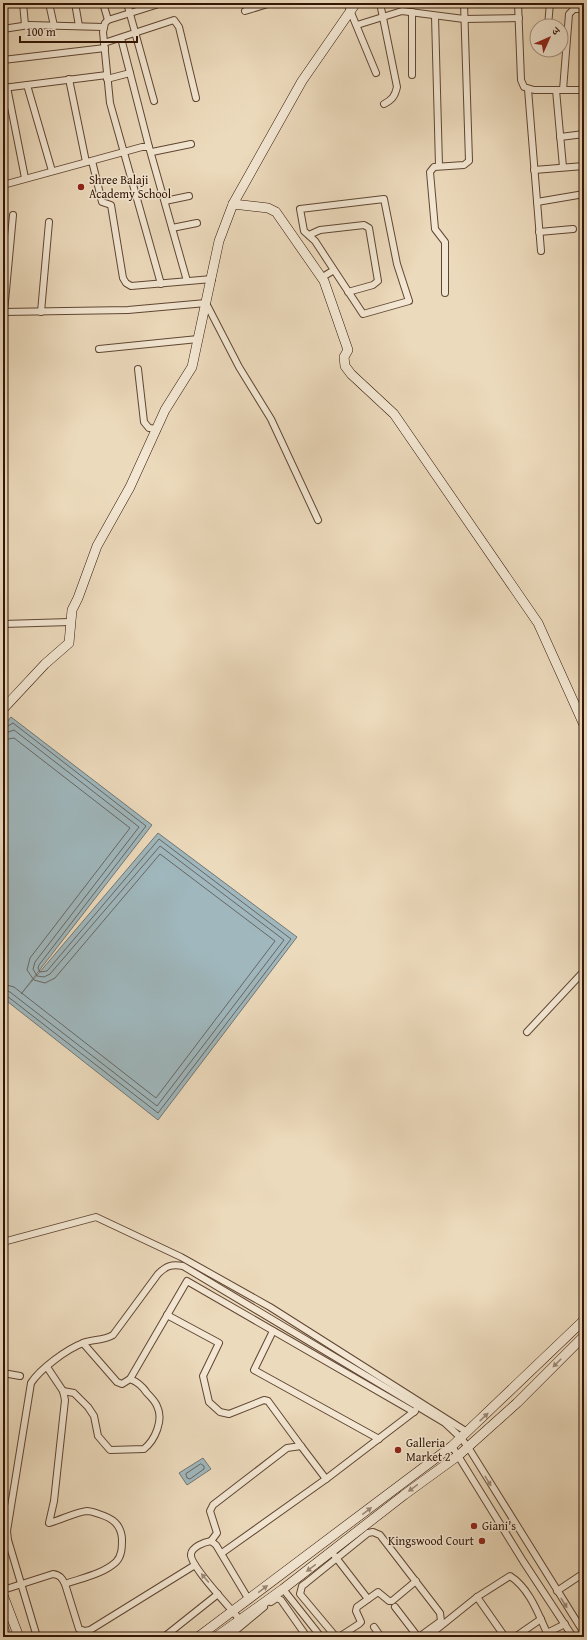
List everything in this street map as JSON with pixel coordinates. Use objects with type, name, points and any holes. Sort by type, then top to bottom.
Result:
[{"type":"street","points":[[23,3],[25,25]]},
{"type":"street","points":[[49,3],[54,26]]},
{"type":"street","points":[[75,3],[79,26]]},
{"type":"street","points":[[103,3],[108,20]]},
{"type":"street","points":[[127,3],[154,101]]},
{"type":"street","points":[[161,284],[110,103],[104,27],[108,20],[162,3]]},
{"type":"street","points":[[245,11],[271,3]]},
{"type":"street","points":[[380,3],[397,87],[396,94],[390,101],[384,104]]},
{"type":"street","points":[[445,293],[445,242],[436,228],[430,172],[434,167],[464,164],[469,161],[464,3]]},
{"type":"street","points":[[518,3],[522,84],[528,89],[584,90]]},
{"type":"street","points":[[549,18],[550,3]]},
{"type":"street","points":[[351,5],[357,25],[376,73]]},
{"type":"street","points":[[3,709],[45,664],[69,643],[72,610],[78,598],[97,546],[130,487],[166,410],[192,367],[219,241],[232,204],[302,81],[351,5]]},
{"type":"street","points":[[563,90],[569,14],[574,9],[584,9]]},
{"type":"street","points":[[357,25],[402,11],[464,19],[519,18]]},
{"type":"street","points":[[412,12],[412,75]]},
{"type":"street","points":[[436,16],[439,166]]},
{"type":"street","points":[[3,60],[105,46],[135,32],[170,20],[177,23],[196,98]]},
{"type":"street","points":[[3,29],[25,25],[104,27]]},
{"type":"street","points":[[121,38],[187,281]]},
{"type":"street","points":[[25,178],[5,88],[107,77],[130,73]]},
{"type":"street","points":[[69,80],[89,161],[102,202],[111,204],[126,283],[131,286],[212,279]]},
{"type":"street","points":[[27,85],[52,171]]},
{"type":"street","points":[[528,89],[541,251]]},
{"type":"street","points":[[556,90],[563,167]]},
{"type":"street","points":[[560,137],[584,134]]},
{"type":"street","points":[[3,185],[146,146],[151,149],[191,144]]},
{"type":"street","points":[[534,170],[584,166]]},
{"type":"street","points":[[537,202],[584,194]]},
{"type":"street","points":[[165,201],[190,196]]},
{"type":"street","points":[[384,199],[397,264],[409,301],[364,314],[334,270],[315,241],[304,231],[300,209],[384,199]]},
{"type":"street","points":[[232,204],[273,209],[321,278],[340,324],[348,350],[344,357],[345,366],[351,374],[394,414],[538,623],[584,726]]},
{"type":"street","points":[[4,369],[3,312],[13,215]]},
{"type":"street","points":[[41,312],[49,222]]},
{"type":"street","points":[[172,228],[197,223]]},
{"type":"street","points":[[309,235],[320,230],[364,225],[368,228],[378,281],[373,285],[348,292]]},
{"type":"street","points":[[540,232],[573,229]]},
{"type":"street","points":[[321,278],[334,270]]},
{"type":"street","points":[[3,312],[128,310],[206,303]]},
{"type":"street","points":[[206,303],[240,367],[271,419],[318,520]]},
{"type":"street","points":[[99,349],[198,339]]},
{"type":"street","points":[[138,369],[145,426],[157,429]]},
{"type":"street","points":[[3,624],[70,622]]},
{"type":"street","points":[[527,1032],[584,971]]},
{"type":"street","points":[[3,1242],[96,1218],[181,1257],[270,1307],[464,1435],[468,1447],[584,1633]]},
{"type":"street","points":[[37,1637],[8,1540],[7,1531],[29,1390],[36,1375],[64,1354],[84,1343],[104,1340],[113,1335],[164,1268],[173,1264],[183,1266],[464,1435]]},
{"type":"street","points":[[84,1343],[118,1382],[122,1384],[130,1379],[187,1281],[414,1412]]},
{"type":"street","points":[[167,1315],[219,1344],[203,1376],[207,1397],[212,1406],[229,1414],[264,1400],[268,1401],[326,1479]]},
{"type":"street","points":[[198,1637],[452,1446],[584,1320]]},
{"type":"street","points":[[273,1331],[254,1370],[379,1439]]},
{"type":"street","points":[[416,1581],[392,1601],[389,1601],[378,1592],[368,1599],[357,1607],[356,1611],[361,1622],[338,1637],[300,1594],[300,1590],[306,1583],[334,1555],[404,1495],[459,1456],[517,1402],[584,1336]]},
{"type":"street","points":[[47,1367],[63,1391],[65,1408],[49,1523],[88,1511],[108,1517],[116,1522],[122,1538],[122,1552],[117,1561],[100,1572],[66,1584]]},
{"type":"street","points":[[3,1373],[20,1376]]},
{"type":"street","points":[[63,1391],[74,1393],[88,1407],[94,1416],[98,1436],[110,1450],[139,1450],[148,1446],[156,1434],[159,1414],[158,1406],[136,1381],[130,1379]]},
{"type":"street","points":[[222,1553],[326,1479],[420,1408]]},
{"type":"street","points":[[242,1622],[195,1566],[191,1554],[193,1549],[211,1541],[217,1533],[210,1511],[213,1505],[287,1448],[301,1446]]},
{"type":"street","points":[[452,1446],[523,1561],[573,1637]]},
{"type":"street","points":[[228,1637],[242,1622],[283,1589],[368,1533],[377,1532],[416,1581],[442,1617],[441,1621],[419,1637],[395,1608]]},
{"type":"street","points":[[211,1541],[222,1553],[240,1588],[249,1600]]},
{"type":"street","points":[[523,1561],[533,1552]]},
{"type":"street","points":[[334,1555],[368,1599]]},
{"type":"street","points":[[3,1590],[53,1574],[62,1577],[66,1584],[76,1622],[79,1629],[85,1631],[90,1630],[195,1566]]},
{"type":"street","points":[[557,1591],[584,1573]]},
{"type":"street","points":[[431,1637],[436,1630],[477,1597],[510,1576],[522,1588],[541,1619],[547,1633],[551,1635],[565,1624]]},
{"type":"street","points":[[283,1589],[319,1636]]},
{"type":"street","points":[[164,1637],[218,1594]]},
{"type":"street","points":[[3,1595],[19,1637]]},
{"type":"street","points":[[477,1597],[505,1637]]},
{"type":"street","points":[[216,1637],[242,1622],[277,1598],[281,1600],[307,1637]]},
{"type":"street","points":[[515,1637],[541,1619]]},
{"type":"street","points":[[3,1627],[7,1637]]},
{"type":"street","points":[[374,1627],[381,1637]]},
{"type":"water","points":[[11,717],[152,825],[21,994],[158,833],[297,937],[158,1120],[3,998],[3,727]]},
{"type":"water","points":[[203,1458],[211,1469],[187,1485],[179,1473]]},
{"type":"place","name":"Shree Balaji Academy School","points":[[81,187]]},
{"type":"place","name":"Galleria Market 2","points":[[398,1450]]},
{"type":"place","name":"Giani's","points":[[474,1526]]},
{"type":"place","name":"Kingswood Court","points":[[482,1541]]}]
